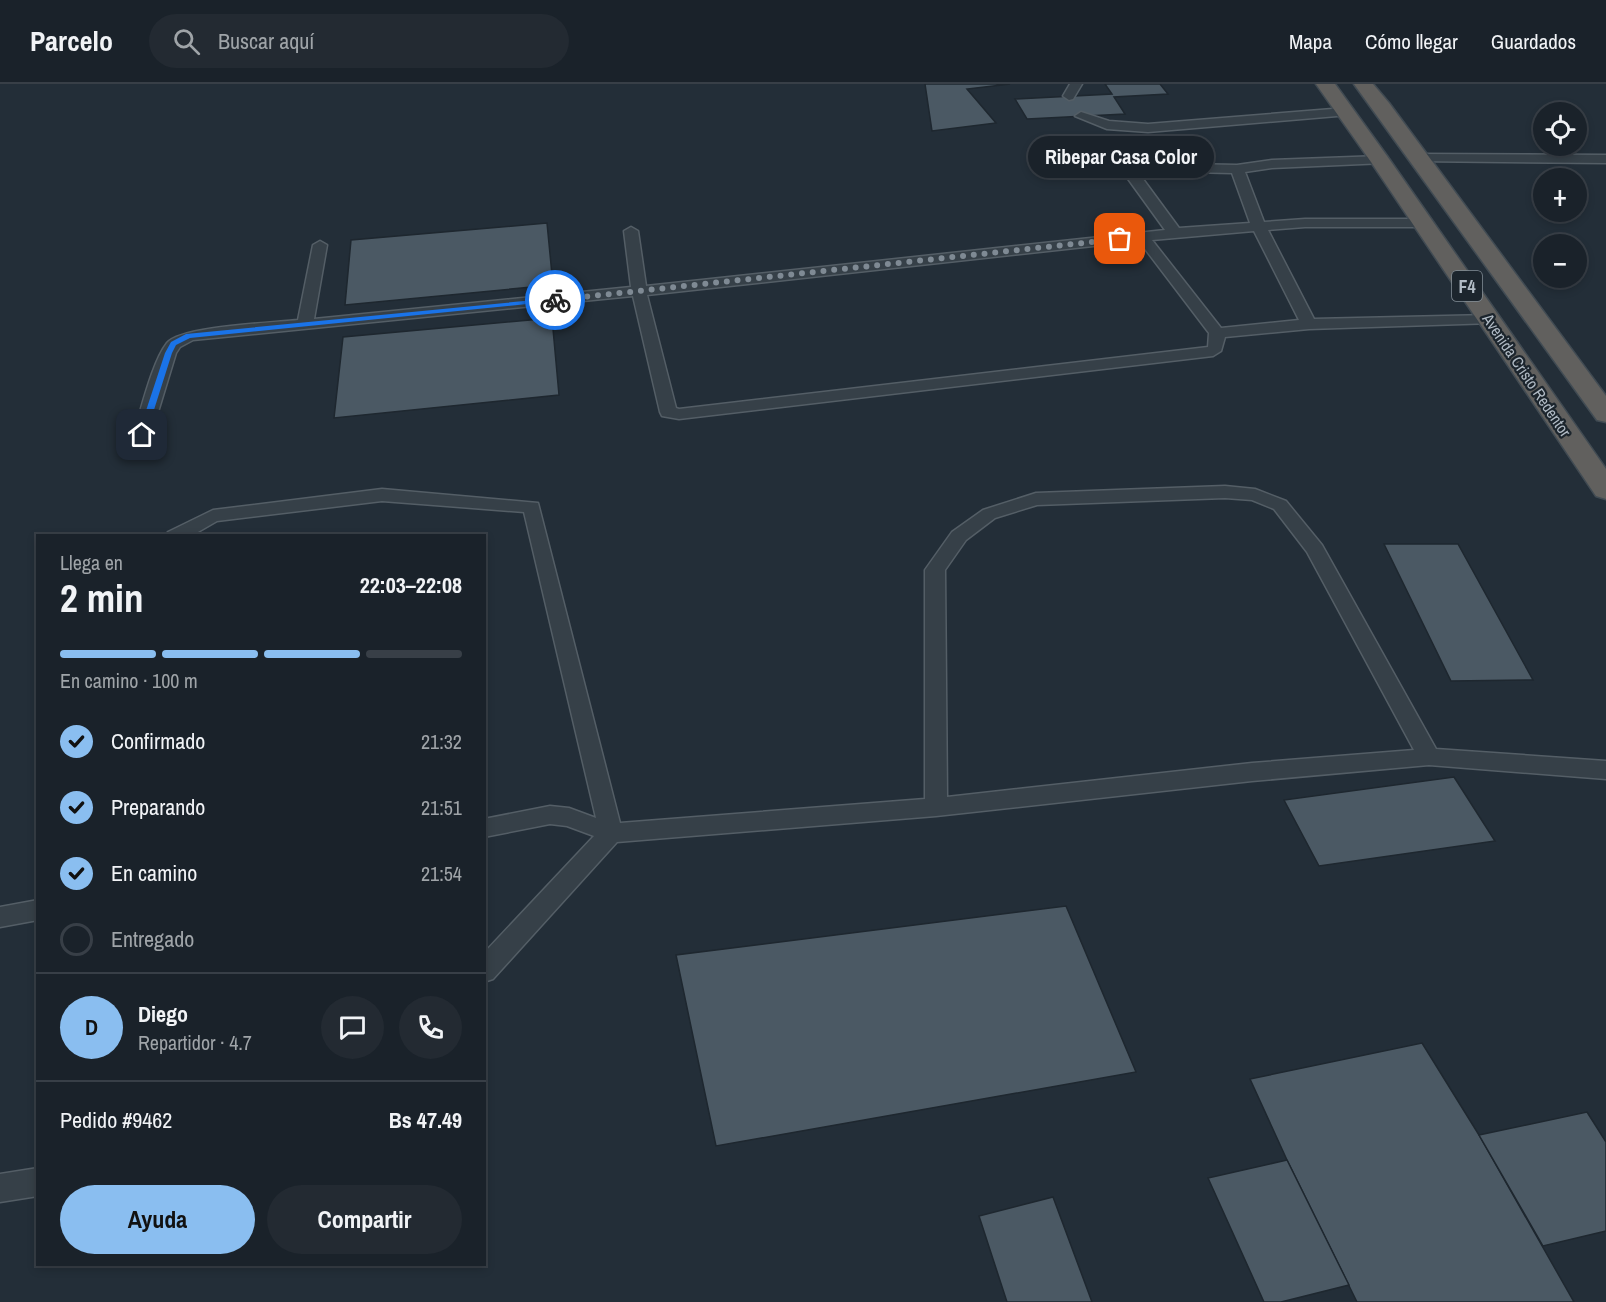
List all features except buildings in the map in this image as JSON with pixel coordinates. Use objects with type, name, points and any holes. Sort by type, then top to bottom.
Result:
[{"type":"highway","name":"Avenida Cristo Redentor","points":[[1324,84],[1424,223],[1606,490]]},
{"type":"highway","name":"Avenida Cristo Redentor","points":[[1363,84],[1606,414]]},
{"type":"lane","points":[[1069,96],[1076,84]]},
{"type":"lane","points":[[1081,116],[1107,125],[1148,128],[1345,111]]},
{"type":"lane","points":[[1419,158],[1606,159]]},
{"type":"lane","points":[[1175,233],[1133,176],[1133,171],[1187,168],[1237,169],[1272,164],[1380,160]]},
{"type":"lane","points":[[1237,169],[1259,227],[1310,324]]},
{"type":"lane","points":[[142,435],[168,353],[174,344],[189,336],[639,291],[1175,233],[1305,223],[1424,223]]},
{"type":"lane","points":[[631,231],[639,291],[669,412],[679,414],[1213,351],[1216,346],[1216,333],[1143,237]]},
{"type":"lane","points":[[305,324],[320,245]]},
{"type":"lane","points":[[1216,333],[1310,324],[1489,320]]},
{"type":"lane","points":[[936,807],[935,570],[959,536],[988,514],[1036,499],[1224,492],[1255,495],[1280,506],[1315,549],[1429,757]]},
{"type":"lane","points":[[179,534],[213,516],[382,495],[532,507],[611,833]]},
{"type":"lane","points":[[486,828],[550,815],[569,817],[611,833],[936,807],[1252,772],[1429,757],[1606,770]]},
{"type":"lane","points":[[486,969],[611,833]]},
{"type":"lane","points":[[0,917],[36,910]]},
{"type":"lane","points":[[0,1188],[36,1182]]},
{"type":"way so far","points":[[555,300],[1120,239]]},
{"type":"place","name":"Ribepar Casa Color","points":[[1120,239]]},
{"type":"route","points":[[142,435],[168,353],[174,344],[189,336],[555,300]]}]
